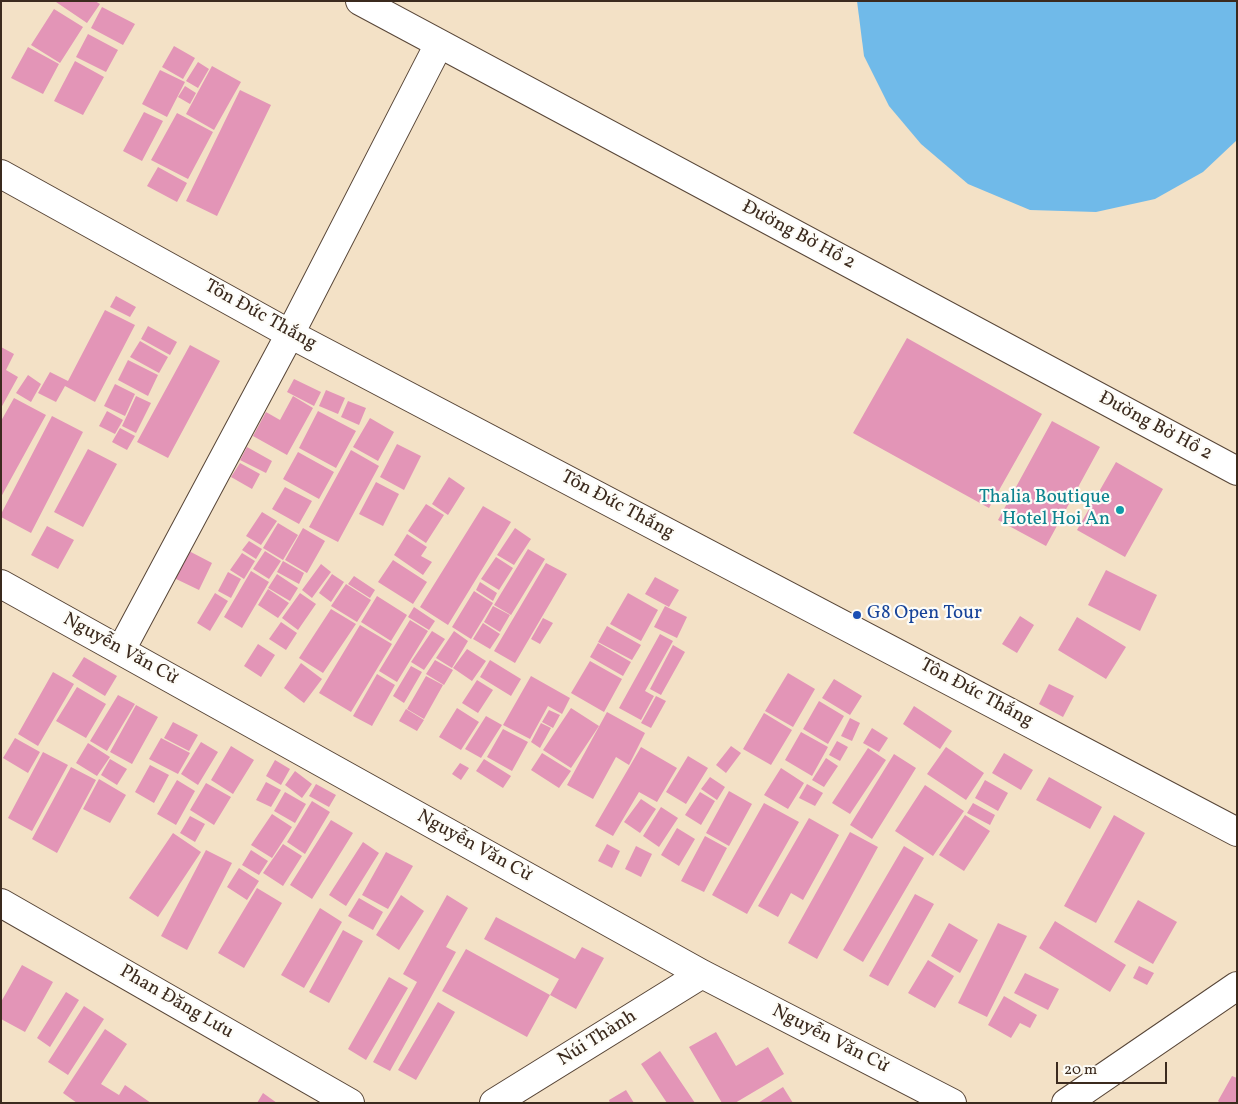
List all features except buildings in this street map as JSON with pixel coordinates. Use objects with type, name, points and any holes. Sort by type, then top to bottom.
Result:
[{"type":"street","name":"Đường Bờ Hồ 2","points":[[360,1],[1237,471]]},
{"type":"street","points":[[121,650],[290,334],[439,44]]},
{"type":"street","name":"Tôn Đức Thắng","points":[[1,174],[290,334],[1237,832]]},
{"type":"street","name":"Nguyễn Văn Cừ","points":[[1,584],[702,974],[952,1103]]},
{"type":"street","name":"Phan Đăng Lưu","points":[[1,903],[350,1103]]},
{"type":"street","name":"Núi Thành","points":[[494,1103],[702,974]]},
{"type":"street","points":[[1066,1103],[1237,986]]},
{"type":"water","points":[[857,1],[1237,1],[1237,140],[1203,172],[1155,199],[1096,212],[1030,210],[968,184],[921,144],[889,106],[864,56]]},
{"type":"place","name":"Thalia Boutique Hotel Hoi An","points":[[1120,510]]},
{"type":"place","name":"G8 Open Tour","points":[[857,615]]}]
